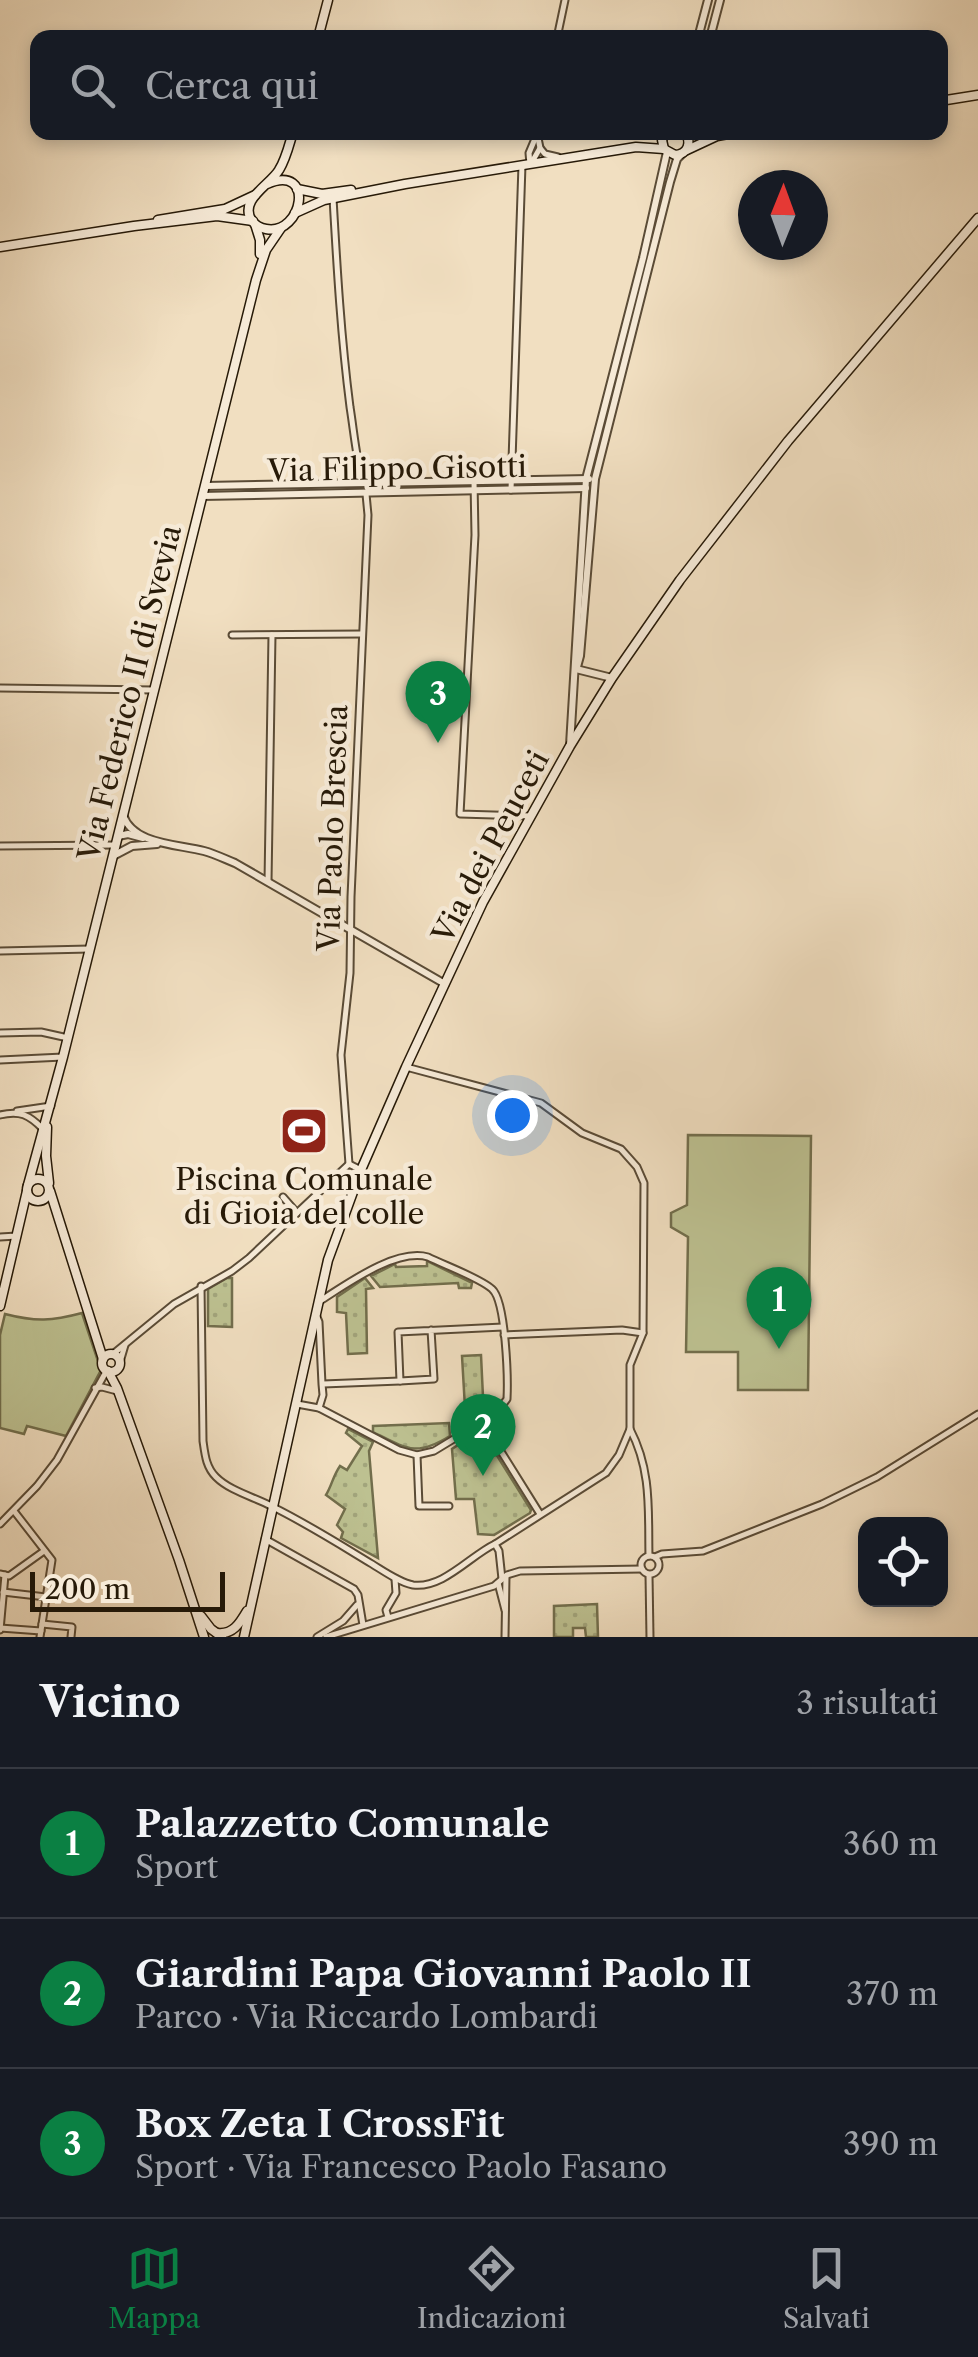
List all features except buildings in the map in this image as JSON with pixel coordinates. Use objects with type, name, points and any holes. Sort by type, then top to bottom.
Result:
[{"type":"main road","points":[[320,30],[328,0]]},
{"type":"main road","points":[[948,99],[978,95]]},
{"type":"main road","points":[[134,226],[225,209],[255,195],[281,167],[290,140]]},
{"type":"main road","points":[[291,140],[288,162],[300,200],[295,214]]},
{"type":"main road","points":[[636,147],[651,140]]},
{"type":"main road","points":[[664,140],[665,150]]},
{"type":"main road","points":[[685,151],[688,140]]},
{"type":"main road","points":[[267,184],[277,181],[322,194],[636,147],[675,155],[708,140]]},
{"type":"main road","points":[[256,280],[263,256],[295,214],[314,203],[405,184]]},
{"type":"main road","points":[[255,195],[249,210],[261,248],[256,280]]},
{"type":"main road","points":[[0,246],[223,216],[266,229],[281,228]]},
{"type":"main road","name":"Via dei Peuceti","points":[[244,1637],[328,1260],[360,1170],[484,902],[570,746],[680,580],[757,480],[978,218]]},
{"type":"main road","name":"Via Federico II di Svevia","points":[[0,1306],[5,1264],[18,1236],[256,280]]},
{"type":"main road","name":"Via Federico II di Svevia","points":[[48,1117],[46,1156],[58,1222],[98,1340],[109,1356]]},
{"type":"main road","points":[[24,1211],[48,1198],[48,1183],[39,1179],[31,1181],[27,1188],[30,1198],[38,1201]]},
{"type":"main road","name":"Via Federico II di Svevia","points":[[38,1201],[58,1222]]},
{"type":"main road","points":[[118,1390],[120,1364],[118,1357],[109,1356],[103,1366],[118,1390],[204,1637]]},
{"type":"main road","points":[[107,1371],[116,1370],[120,1364]]},
{"type":"main road","points":[[192,1599],[207,1626],[223,1635],[237,1627],[251,1603]]},
{"type":"street","points":[[559,30],[565,0]]},
{"type":"street","points":[[700,30],[708,0]]},
{"type":"street","points":[[712,30],[720,0]]},
{"type":"street","points":[[511,485],[526,165],[534,140]]},
{"type":"street","points":[[526,165],[537,157],[538,140]]},
{"type":"street","points":[[540,148],[551,156],[566,158]]},
{"type":"street","points":[[570,746],[580,656],[590,484],[665,150]]},
{"type":"street","points":[[590,484],[670,182],[677,159],[685,151]]},
{"type":"street","points":[[508,168],[529,153]]},
{"type":"street","name":"Via Paolo Brescia","points":[[333,198],[344,363],[368,515],[350,973],[341,1054],[349,1164]]},
{"type":"street","name":"Via Filippo Gisotti","points":[[203,491],[590,484]]},
{"type":"street","points":[[474,486],[475,535],[460,814],[531,816]]},
{"type":"street","points":[[232,635],[362,634]]},
{"type":"street","points":[[268,882],[272,635]]},
{"type":"street","points":[[576,669],[612,678]]},
{"type":"street","points":[[0,688],[154,690]]},
{"type":"street","points":[[123,814],[128,826],[146,842]]},
{"type":"street","points":[[0,846],[117,840],[128,834],[146,842],[215,855],[445,984]]},
{"type":"street","points":[[112,856],[146,842]]},
{"type":"street","points":[[0,952],[90,949]]},
{"type":"street","points":[[0,1033],[41,1032],[68,1038]]},
{"type":"street","points":[[0,1060],[63,1056]]},
{"type":"street","points":[[202,1286],[204,1441],[213,1474],[395,1579],[410,1585],[441,1578],[613,1466],[630,1429],[630,1365],[643,1333],[645,1192],[640,1175],[630,1158],[612,1145],[582,1133],[541,1102],[406,1066]]},
{"type":"street","points":[[0,1115],[51,1106]]},
{"type":"street","points":[[14,1111],[44,1128]]},
{"type":"street","points":[[109,1356],[140,1329],[249,1258],[349,1164],[360,1170]]},
{"type":"street","points":[[283,1196],[297,1213]]},
{"type":"street","points":[[0,1237],[18,1236]]},
{"type":"street","points":[[294,1404],[319,1408],[398,1450],[417,1455],[434,1452],[501,1408],[507,1399],[500,1303],[490,1288],[421,1254],[386,1264],[318,1302]]},
{"type":"street","points":[[314,1314],[319,1322],[323,1394],[319,1408]]},
{"type":"street","points":[[299,1382],[434,1379],[432,1330]]},
{"type":"street","points":[[400,1380],[398,1332],[643,1333]]},
{"type":"street","points":[[120,1364],[126,1345]]},
{"type":"street","points":[[0,1524],[57,1460],[107,1371]]},
{"type":"street","points":[[95,1388],[118,1390]]},
{"type":"street","points":[[642,1569],[642,1561],[652,1557],[703,1551],[832,1499],[877,1477],[978,1414]]},
{"type":"street","points":[[482,1421],[540,1514]]},
{"type":"street","points":[[630,1429],[647,1476],[652,1557]]},
{"type":"street","points":[[417,1455],[419,1506],[449,1506]]},
{"type":"street","points":[[14,1510],[52,1560],[41,1631]]},
{"type":"street","points":[[265,1539],[354,1589],[363,1625]]},
{"type":"street","points":[[495,1544],[499,1551],[506,1637]]},
{"type":"street","points":[[45,1551],[9,1576],[2,1575],[0,1629],[15,1633],[72,1627],[71,1637]]},
{"type":"street","points":[[326,1637],[494,1586],[520,1571],[642,1569],[655,1574],[659,1562],[652,1557]]},
{"type":"street","points":[[649,1574],[650,1637]]},
{"type":"street","points":[[388,1617],[386,1610],[396,1593],[395,1579]]},
{"type":"street","points":[[396,1593],[410,1585]]},
{"type":"street","points":[[2,1592],[46,1597]]},
{"type":"street","points":[[317,1637],[343,1621],[359,1603]]},
{"type":"green space","points":[[688,1135],[811,1136],[808,1390],[738,1390],[738,1352],[686,1352],[688,1237],[671,1227],[671,1213],[687,1205]]},
{"type":"green space","points":[[427,1261],[472,1283],[471,1288],[459,1288],[458,1283],[380,1287],[371,1276],[395,1264],[427,1266]]},
{"type":"green space","points":[[232,1278],[232,1327],[208,1326],[208,1289]]},
{"type":"green space","points":[[365,1278],[373,1288],[366,1289],[367,1353],[348,1354],[346,1313],[337,1312],[337,1297]]},
{"type":"green space","points":[[82,1313],[101,1370],[66,1436],[27,1426],[24,1434],[0,1428],[0,1335],[5,1314],[44,1320]]},
{"type":"green space","points":[[481,1355],[483,1397],[490,1398],[486,1413],[457,1432],[456,1421],[462,1421],[461,1409],[465,1408],[462,1356]]},
{"type":"green space","points":[[449,1423],[450,1436],[420,1448],[403,1446],[373,1432],[373,1426]]},
{"type":"green space","points":[[348,1429],[373,1442],[369,1451],[378,1558],[341,1538],[343,1532],[337,1525],[345,1509],[326,1495],[340,1466],[347,1470],[362,1446],[346,1433]]},
{"type":"green space","points":[[481,1430],[531,1510],[494,1535],[478,1534],[474,1499],[456,1499],[452,1449]]},
{"type":"green space","points":[[597,1604],[598,1637],[586,1637],[585,1628],[573,1628],[573,1637],[554,1637],[554,1606]]},
{"type":"place","name":"Box Zeta I CrossFit","points":[[438,743]]},
{"type":"place","name":"Piscina Comunale di Gioia del colle","points":[[304,1131]]},
{"type":"place","name":"Palazzetto Comunale","points":[[779,1349]]},
{"type":"place","name":"Giardini Papa Giovanni Paolo II","points":[[483,1476]]}]
